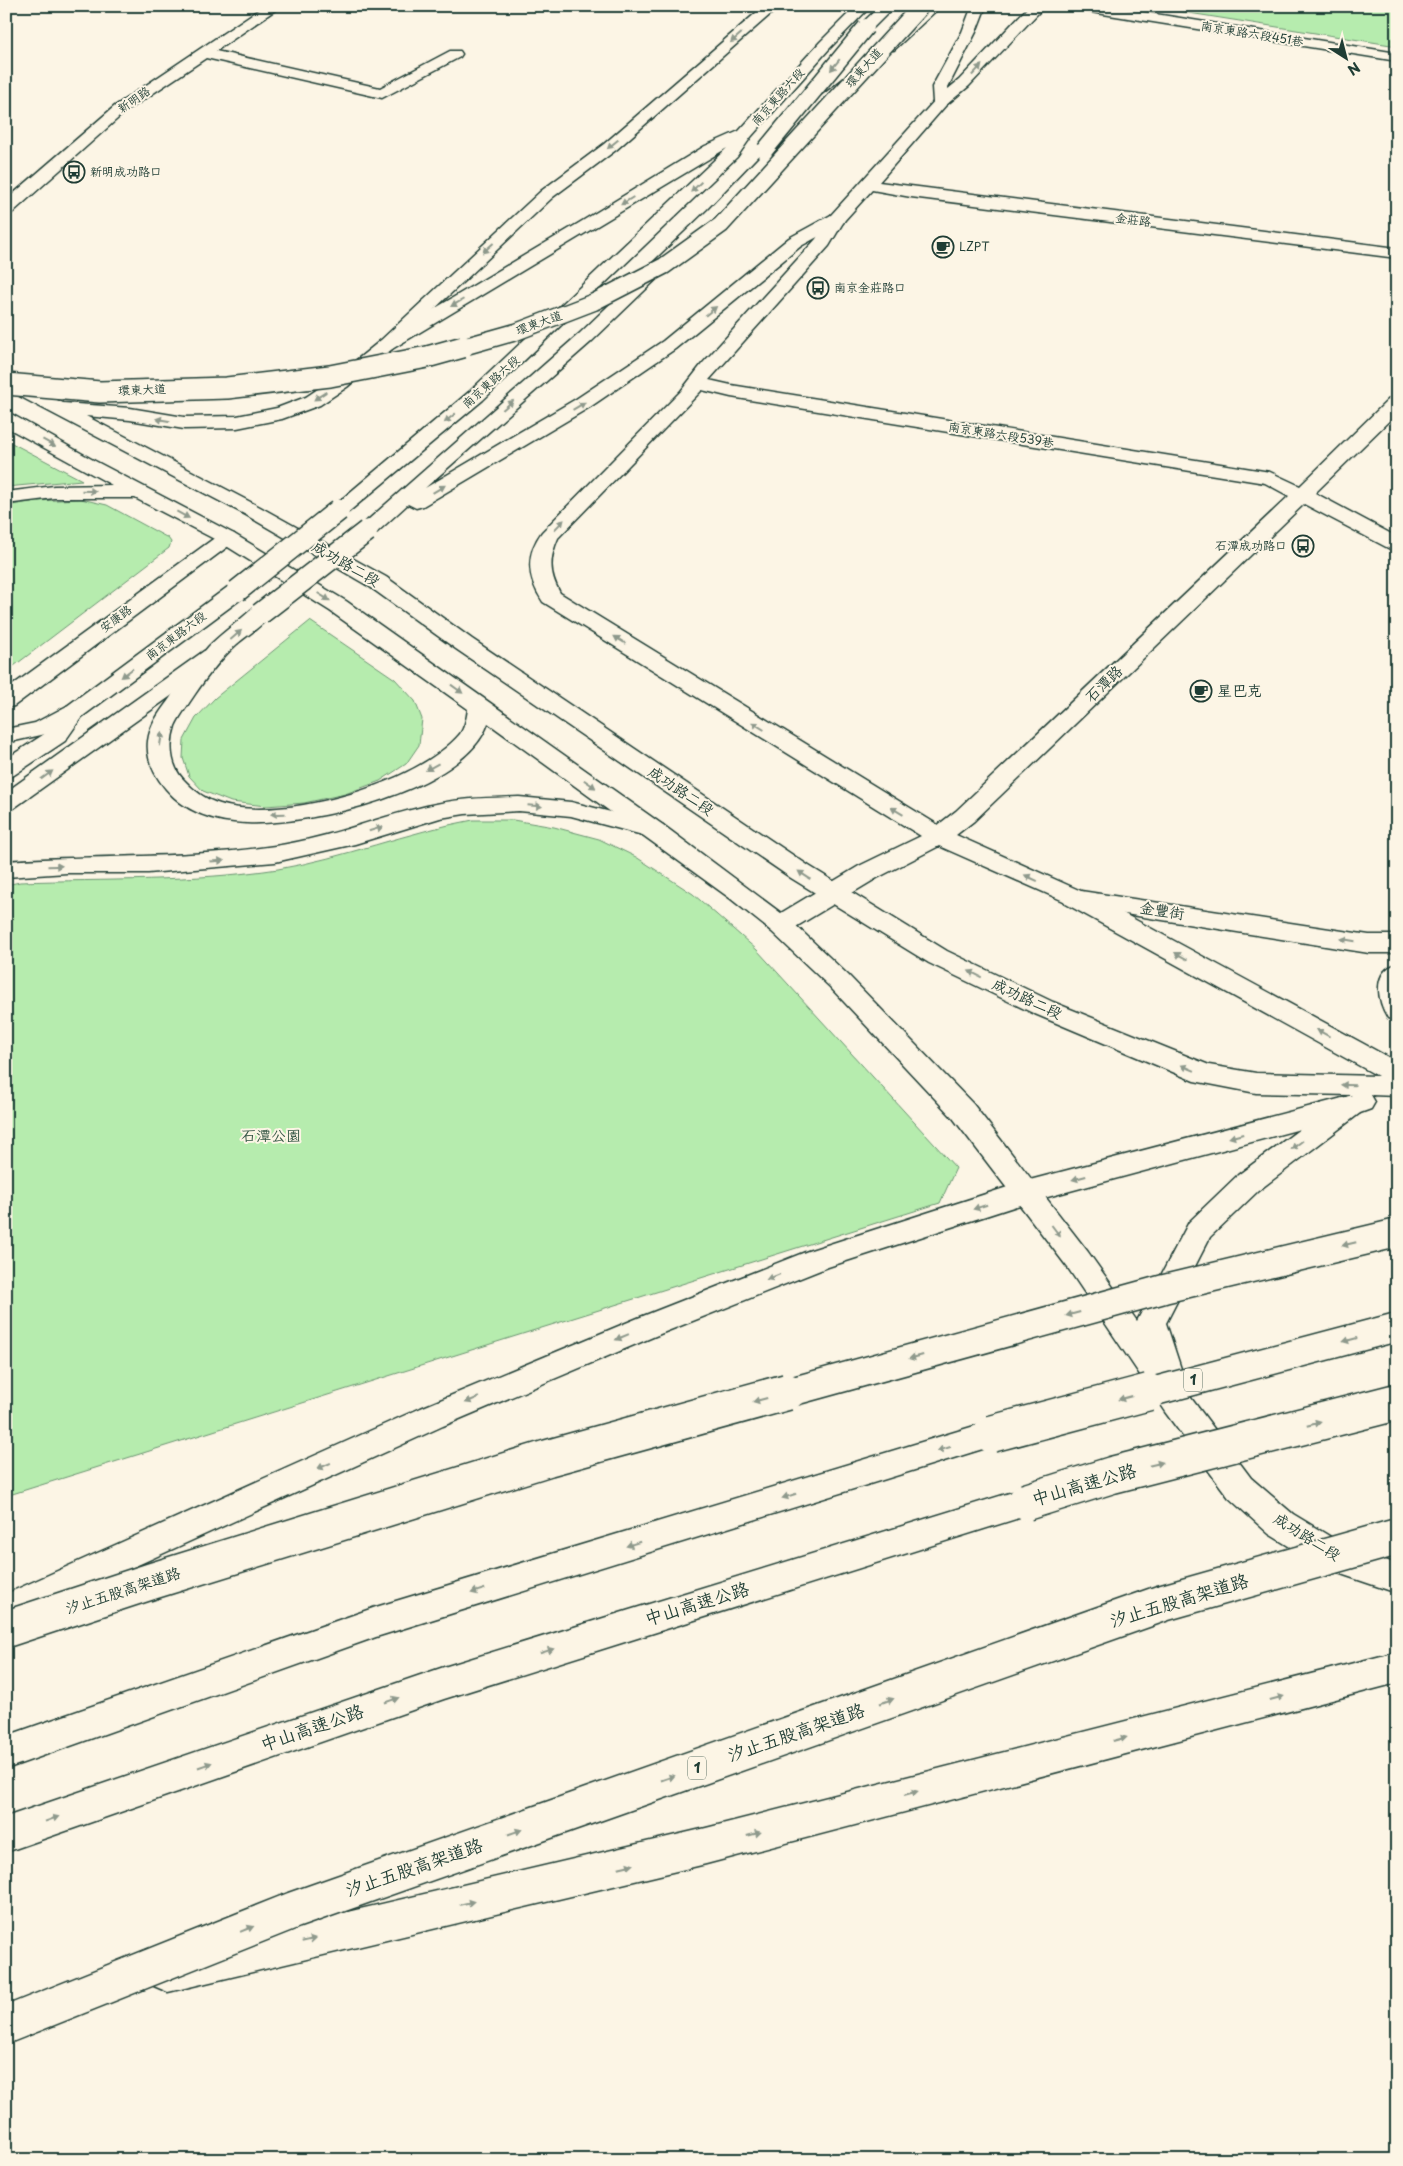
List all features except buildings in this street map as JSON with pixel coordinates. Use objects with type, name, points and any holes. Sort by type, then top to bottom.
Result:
[{"type":"main road","name":"新明路","points":[[6,209],[120,109],[274,6]]},
{"type":"main road","points":[[54,407],[130,414],[184,424],[237,422],[282,414],[313,401],[340,384],[386,345],[547,194],[610,147],[772,6]]},
{"type":"main road","name":"南京東路六段","points":[[75,711],[237,591],[339,510],[476,396],[724,160],[825,45],[864,6]]},
{"type":"main road","name":"環東大道","points":[[6,383],[114,389],[185,386],[283,376],[403,356],[510,326],[568,306],[625,280],[682,242],[722,202],[866,27],[888,6]]},
{"type":"main road","name":"環東大道","points":[[6,383],[110,391],[228,388],[330,376],[436,355],[516,332],[594,302],[664,266],[721,225],[921,6]]},
{"type":"main road","points":[[6,803],[212,656],[260,614],[367,531],[585,338],[714,214],[812,110],[850,82],[934,6]]},
{"type":"main road","points":[[941,102],[940,86],[969,32],[979,6]]},
{"type":"main road","points":[[367,531],[583,404],[669,345],[795,242],[837,219],[870,185],[941,102],[964,83],[1035,8],[1040,6]]},
{"type":"main road","name":"南京東路六段451巷","points":[[1078,6],[1397,57]]},
{"type":"main road","points":[[204,53],[382,93],[455,54]]},
{"type":"main road","points":[[386,345],[585,228],[711,148],[745,134]]},
{"type":"main road","name":"金莊路","points":[[870,185],[911,192],[1397,253]]},
{"type":"main road","name":"金豐街","points":[[837,219],[823,242],[709,368],[698,383],[549,536],[539,556],[540,578],[551,598],[939,836],[1075,898],[1369,944],[1397,944]]},
{"type":"main road","name":"成功路二段","points":[[6,383],[254,511],[378,582],[472,649],[833,894],[938,957],[1044,1008],[1204,1074],[1256,1083],[1397,1086]]},
{"type":"main road","name":"南京東路六段539巷","points":[[698,383],[730,391],[1270,478],[1397,545]]},
{"type":"main road","name":"石潭路","points":[[780,925],[868,872],[939,836],[971,810],[1397,402]]},
{"type":"main road","name":"成功路二段","points":[[6,419],[227,538],[338,606],[654,830],[780,925],[890,1033],[963,1111],[1078,1260],[1176,1403],[1240,1488],[1281,1524],[1338,1559],[1397,1578]]},
{"type":"main road","points":[[6,498],[70,490],[140,492]]},
{"type":"main road","name":"安康路","points":[[6,701],[227,538]]},
{"type":"main road","points":[[212,656],[186,690],[163,726],[159,754],[163,770],[179,791],[199,805],[220,812],[256,815],[307,811],[358,800],[401,784],[456,752],[470,737],[478,722],[480,706]]},
{"type":"main road","points":[[9,735],[42,728],[75,711]]},
{"type":"main road","points":[[6,770],[57,736],[75,711]]},
{"type":"main road","points":[[6,870],[67,865],[148,865],[275,854],[346,839],[437,811],[465,806],[519,804],[570,809],[654,830]]},
{"type":"main road","points":[[1075,898],[1397,1074]]},
{"type":"main road","points":[[1397,973],[1392,979],[1393,999],[1397,1012]]},
{"type":"main road","name":"成功路二段","points":[[1176,1403],[1151,1323],[1199,1230],[1248,1182],[1350,1106],[1397,1093]]},
{"type":"main road","points":[[6,1610],[432,1417],[649,1326],[818,1259],[1026,1192],[1350,1106]]},
{"type":"main road","name":"汐止五股高架道路","points":[[6,1629],[152,1581],[548,1458],[1164,1289],[1397,1233]]},
{"type":"main road","name":"1","points":[[6,1753],[376,1622],[991,1434],[1397,1327]]},
{"type":"main road","name":"中山高速公路","points":[[6,1835],[444,1683],[1112,1475],[1397,1402]]},
{"type":"main road","name":"汐止五股高架道路","points":[[6,2025],[294,1910],[1144,1610],[1397,1537]]},
{"type":"main road","points":[[6,2011],[706,1846],[1397,1666]]},
{"type":"green space","points":[[1145,6],[1397,6],[1397,46]]},
{"type":"green space","points":[[6,440],[82,480],[6,487]]},
{"type":"green space","points":[[81,499],[107,505],[168,538],[171,542],[169,548],[6,672],[6,506],[36,501]]},
{"type":"green space","points":[[310,621],[395,679],[415,701],[422,719],[419,745],[406,764],[380,781],[345,794],[304,803],[266,806],[231,802],[203,791],[189,776],[183,758],[184,740],[196,718],[215,698]]},
{"type":"green space","name":"石潭公園","points":[[473,820],[513,820],[554,827],[599,839],[636,857],[693,894],[757,950],[956,1168],[940,1203],[6,1496],[6,885],[20,882],[182,878],[278,869]]},
{"type":"place","name":"新明成功路口","points":[[74,172]]},
{"type":"place","name":"LZPT","points":[[943,247]]},
{"type":"place","name":"南京金莊路口","points":[[818,288]]},
{"type":"place","name":"石潭成功路口","points":[[1303,546]]},
{"type":"place","name":"星巴克","points":[[1201,691]]}]
